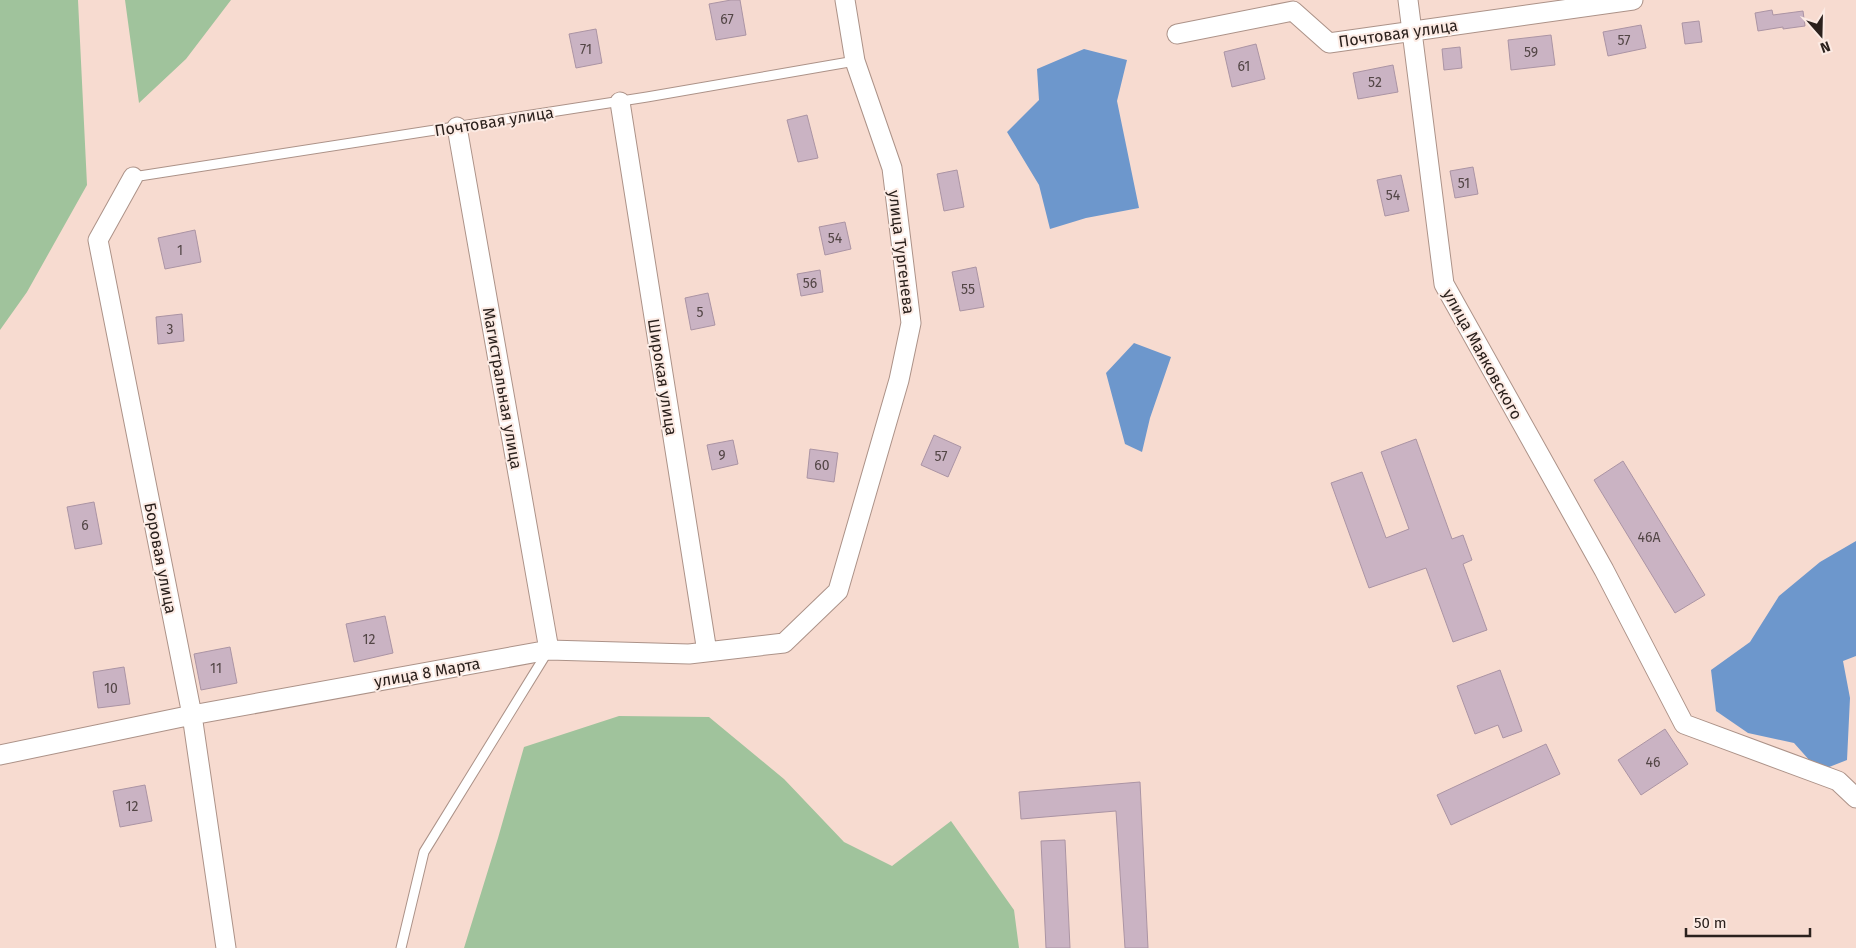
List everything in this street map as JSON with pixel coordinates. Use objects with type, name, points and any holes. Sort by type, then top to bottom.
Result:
[{"type":"street","name":"улица Тургенева","points":[[838,591],[899,380],[911,322],[892,168],[855,61],[845,0]]},
{"type":"street","name":"улица Маяковского","points":[[1408,0],[1444,284],[1604,570],[1684,724],[1838,782],[1856,798]]},
{"type":"street","name":"Почтовая улица","points":[[1177,34],[1293,11],[1329,43],[1633,0]]},
{"type":"street","name":"Широкая улица","points":[[620,102],[707,652]]},
{"type":"street","name":"Магистральная улица","points":[[457,127],[549,650]]},
{"type":"street","name":"Боровая улица","points":[[133,177],[98,240],[192,716],[226,948]]},
{"type":"street","name":"улица 8 Марта","points":[[0,755],[192,716],[549,650],[689,654],[784,643],[838,591]]},
{"type":"lane","name":"Почтовая улица","points":[[133,177],[620,102],[855,61]]},
{"type":"lane","points":[[401,948],[424,852],[549,650]]},
{"type":"green space","points":[[0,0],[78,0],[87,185],[27,292],[0,330]]},
{"type":"green space","points":[[125,0],[231,0],[186,59],[139,103]]},
{"type":"green space","points":[[619,716],[709,717],[784,779],[844,842],[892,866],[951,821],[1014,910],[1019,948],[464,948],[524,747]]},
{"type":"water","points":[[1084,49],[1127,60],[1117,101],[1139,208],[1086,218],[1050,229],[1039,185],[1007,132],[1039,100],[1037,69]]},
{"type":"water","points":[[1134,343],[1171,357],[1150,418],[1142,452],[1125,444],[1106,373]]},
{"type":"water","points":[[1856,541],[1856,656],[1843,661],[1850,698],[1847,760],[1819,771],[1794,743],[1748,733],[1716,711],[1711,670],[1750,642],[1779,596],[1820,562]]},
{"type":"building","points":[[740,0],[746,35],[716,40],[709,4]]},
{"type":"building","points":[[1772,10],[1773,15],[1803,11],[1805,26],[1758,31],[1755,13]]},
{"type":"building","points":[[1699,21],[1702,42],[1685,44],[1682,23]]},
{"type":"building","points":[[1641,25],[1646,48],[1608,56],[1603,32]]},
{"type":"building","points":[[596,29],[602,63],[576,68],[569,34]]},
{"type":"building","points":[[1551,35],[1555,65],[1511,70],[1508,40]]},
{"type":"building","points":[[1256,44],[1265,79],[1232,87],[1224,52]]},
{"type":"building","points":[[1460,47],[1462,68],[1444,70],[1442,49]]},
{"type":"building","points":[[1393,65],[1398,92],[1358,99],[1353,73]]},
{"type":"building","points":[[807,115],[818,158],[798,162],[787,120]]},
{"type":"building","points":[[1473,167],[1478,194],[1455,198],[1450,171]]},
{"type":"building","points":[[957,170],[964,207],[944,211],[937,174]]},
{"type":"building","points":[[1401,175],[1409,211],[1385,216],[1377,180]]},
{"type":"building","points":[[845,222],[851,249],[825,255],[819,227]]},
{"type":"building","points":[[195,230],[201,262],[165,269],[158,238]]},
{"type":"building","points":[[976,267],[984,307],[960,311],[952,272]]},
{"type":"building","points":[[820,270],[823,292],[801,296],[797,274]]},
{"type":"building","points":[[708,293],[715,325],[691,330],[685,298]]},
{"type":"building","points":[[182,314],[184,341],[158,344],[156,317]]},
{"type":"building","points":[[934,435],[961,447],[948,477],[921,465]]},
{"type":"building","points":[[1416,439],[1452,539],[1463,535],[1472,560],[1463,564],[1487,630],[1453,642],[1426,568],[1369,588],[1331,483],[1362,472],[1386,538],[1409,529],[1381,452]]},
{"type":"building","points":[[733,440],[738,464],[712,470],[707,445]]},
{"type":"building","points":[[810,449],[838,453],[834,482],[807,478]]},
{"type":"building","points":[[1623,461],[1705,595],[1675,613],[1594,480]]},
{"type":"building","points":[[94,502],[102,544],[75,549],[67,507]]},
{"type":"building","points":[[385,616],[393,653],[354,662],[346,624]]},
{"type":"building","points":[[230,647],[237,683],[201,690],[194,654]]},
{"type":"building","points":[[124,667],[130,704],[98,708],[93,672]]},
{"type":"building","points":[[1500,670],[1522,731],[1503,738],[1498,725],[1475,734],[1457,686]]},
{"type":"building","points":[[1665,729],[1688,764],[1641,795],[1618,760]]},
{"type":"building","points":[[1546,744],[1560,774],[1451,825],[1437,795]]},
{"type":"building","points":[[1140,782],[1148,948],[1125,948],[1116,811],[1021,819],[1019,792]]},
{"type":"building","points":[[145,785],[152,821],[120,827],[113,791]]},
{"type":"building","points":[[1065,840],[1070,948],[1046,948],[1041,841]]}]
